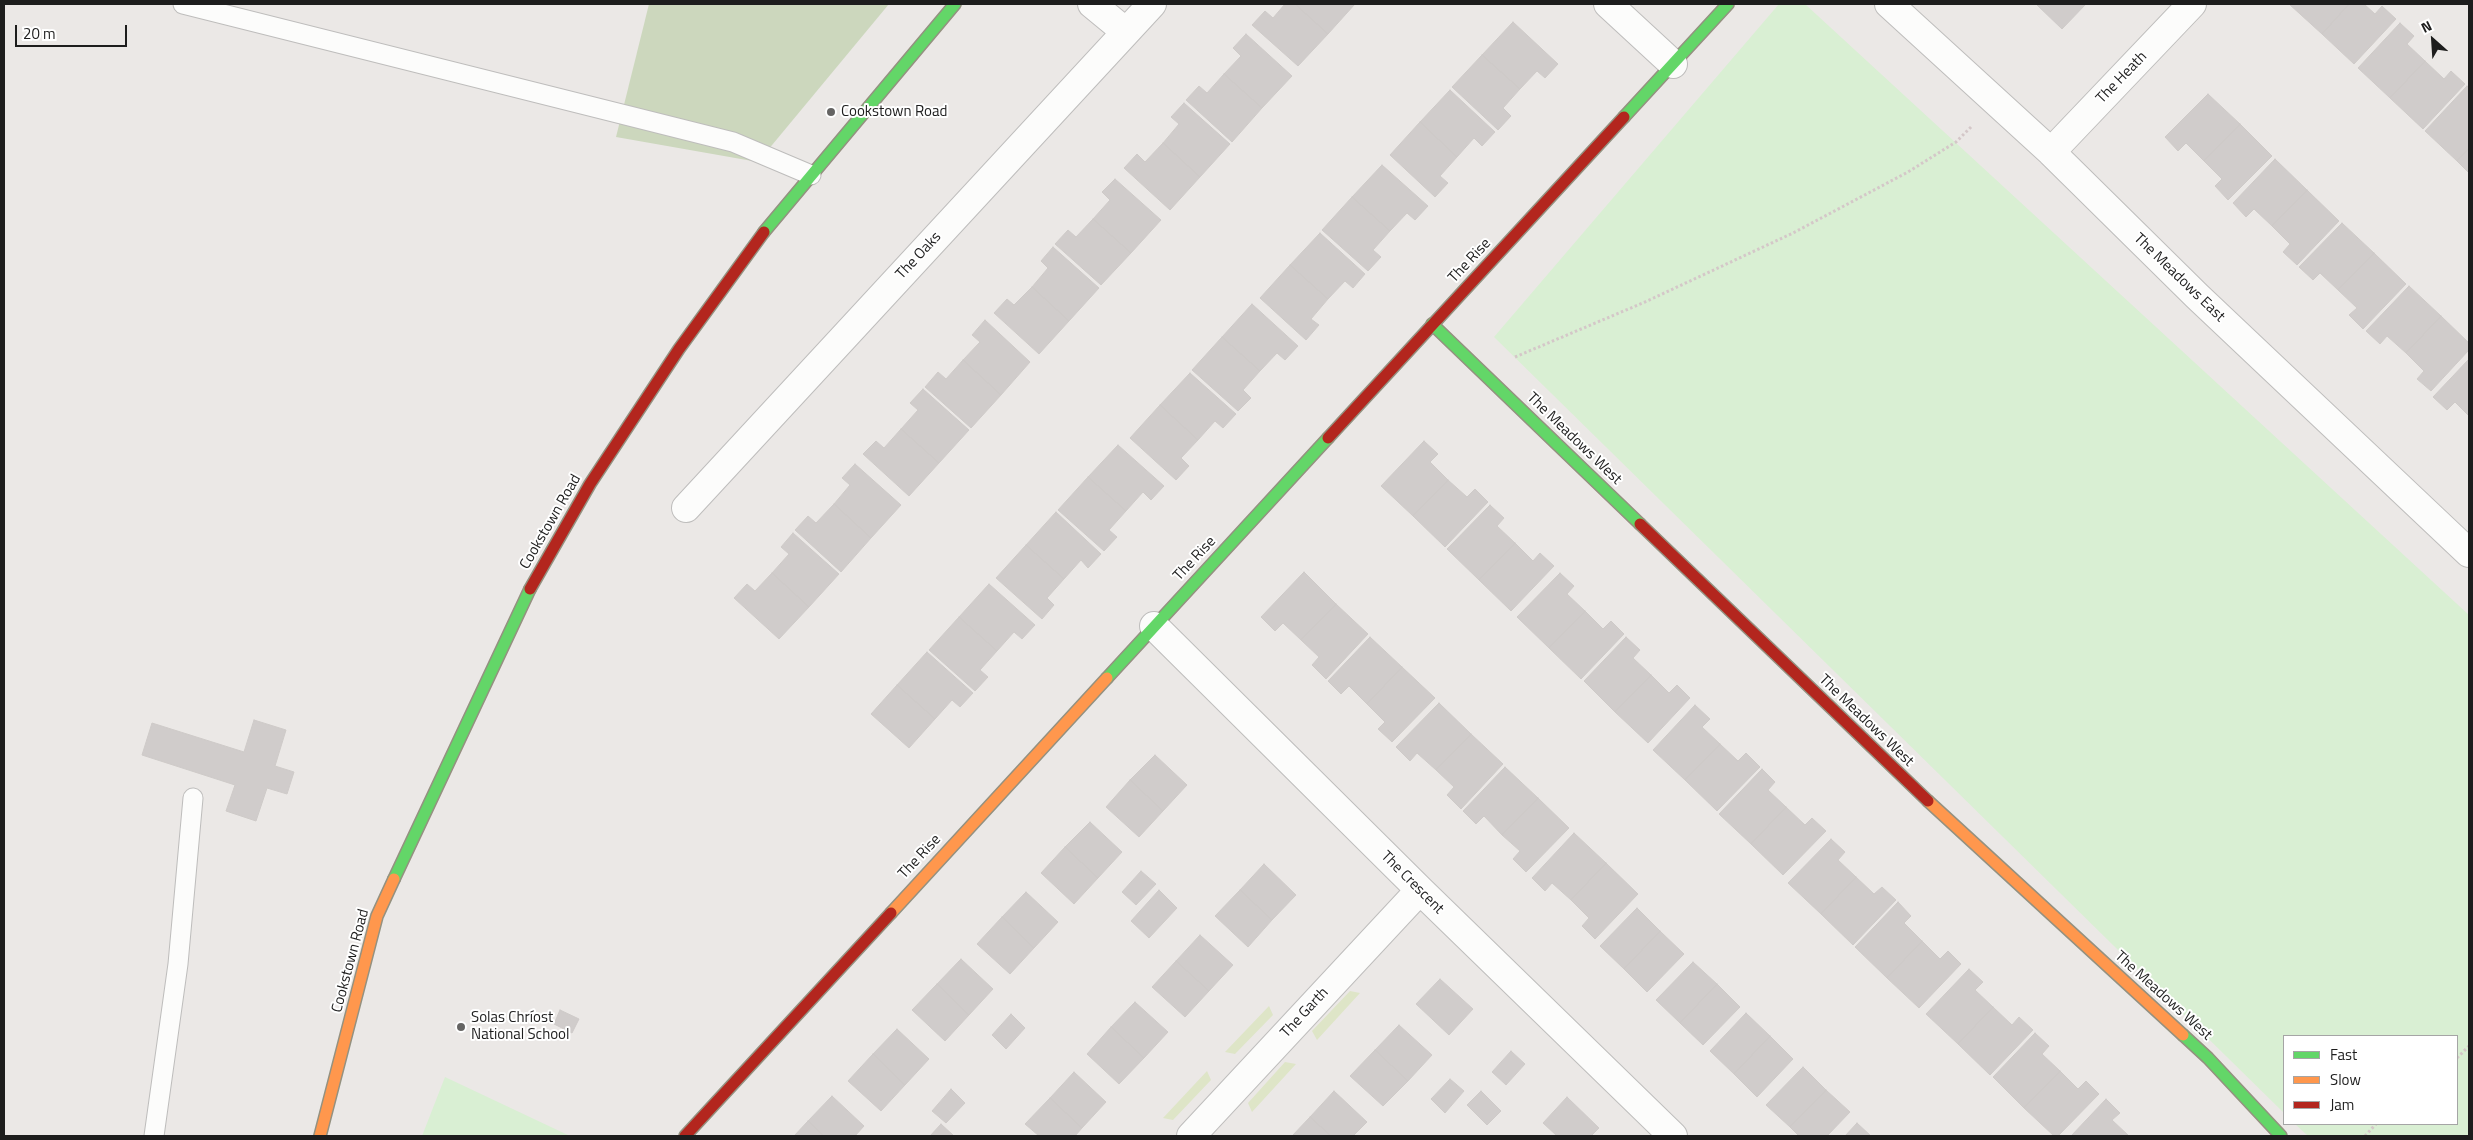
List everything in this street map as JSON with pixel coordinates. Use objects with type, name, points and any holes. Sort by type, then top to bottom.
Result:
[{"type":"street","name":"Cookstown Road","points":[[320,1136],[377,916],[537,574],[590,484],[679,349],[774,218],[955,4]]},
{"type":"street","points":[[1092,4],[1126,32]]},
{"type":"street","name":"The Oaks","points":[[686,508],[1152,4]]},
{"type":"street","points":[[1608,4],[1673,64]]},
{"type":"street","name":"The Rise","points":[[685,1136],[1728,4]]},
{"type":"street","name":"The Meadows East","points":[[1889,4],[2051,152],[2197,296],[2469,553]]},
{"type":"street","name":"The Heath","points":[[2051,152],[2192,4]]},
{"type":"street","name":"The Meadows West","points":[[1432,324],[1926,799],[2208,1058],[2281,1136]]},
{"type":"street","name":"The Crescent","points":[[1154,626],[1420,890],[1673,1136]]},
{"type":"street","name":"The Garth","points":[[1191,1136],[1420,890]]},
{"type":"lane","points":[[183,4],[733,142],[811,175]]},
{"type":"lane","points":[[154,1136],[178,964],[193,798]]},
{"type":"path","points":[[1492,381],[1518,355],[1662,294],[1793,233],[1908,172],[1956,142],[1976,122]]},
{"type":"path","points":[[2458,1057],[2469,1046]]},
{"type":"path","points":[[2365,1136],[2375,1125]]},
{"type":"green space","points":[[649,4],[889,4],[758,162],[616,137]]},
{"type":"green space","points":[[1779,4],[1805,4],[2469,615],[2469,1136],[2308,1136],[2296,1125],[2458,1125],[2458,1035],[2283,1035],[2283,1112],[1494,337]]},
{"type":"green space","points":[[1350,991],[1360,993],[1317,1040],[1312,1031]]},
{"type":"green space","points":[[1269,1006],[1273,1015],[1235,1054],[1225,1052]]},
{"type":"green space","points":[[1285,1062],[1296,1064],[1252,1112],[1248,1103]]},
{"type":"green space","points":[[1207,1071],[1211,1080],[1173,1120],[1163,1118]]},
{"type":"green space","points":[[445,1077],[570,1136],[422,1136]]},
{"type":"building","points":[[1285,4],[1295,4],[1328,34],[1298,66],[1252,25],[1265,11],[1273,18]]},
{"type":"building","points":[[1295,4],[1355,4],[1328,34]]},
{"type":"building","points":[[2038,4],[2086,4],[2062,29]]},
{"type":"building","points":[[2289,4],[2349,4],[2322,34]]},
{"type":"building","points":[[2349,4],[2364,4],[2375,14],[2382,6],[2396,19],[2354,64],[2322,34]]},
{"type":"building","points":[[1513,22],[1558,64],[1545,78],[1537,71],[1520,89],[1482,55]]},
{"type":"building","points":[[2400,23],[2414,36],[2407,44],[2425,61],[2390,98],[2358,68]]},
{"type":"building","points":[[1246,34],[1292,76],[1262,108],[1224,74],[1241,56],[1233,48]]},
{"type":"building","points":[[1482,55],[1520,89],[1503,108],[1511,116],[1498,130],[1452,87]]},
{"type":"building","points":[[2425,61],[2444,79],[2451,71],[2465,84],[2423,129],[2390,98]]},
{"type":"building","points":[[1224,74],[1262,108],[1232,142],[1186,100],[1199,86],[1207,93]]},
{"type":"building","points":[[2467,86],[2469,88],[2469,148],[2457,161],[2425,131]]},
{"type":"building","points":[[1450,90],[1495,132],[1482,146],[1474,138],[1457,157],[1420,122]]},
{"type":"building","points":[[2208,94],[2240,124],[2204,161],[2186,143],[2178,151],[2165,137]]},
{"type":"building","points":[[1184,103],[1230,144],[1200,177],[1163,143],[1179,124],[1171,117]]},
{"type":"building","points":[[1420,122],[1457,157],[1440,176],[1448,183],[1435,197],[1390,155]]},
{"type":"building","points":[[2240,124],[2272,156],[2228,200],[2215,186],[2222,179],[2204,161]]},
{"type":"building","points":[[1163,143],[1200,177],[1170,210],[1124,168],[1137,154],[1145,162]]},
{"type":"building","points":[[2469,148],[2469,173],[2457,161]]},
{"type":"building","points":[[2275,159],[2307,190],[2272,226],[2254,209],[2246,217],[2233,203]]},
{"type":"building","points":[[1382,165],[1428,206],[1415,220],[1407,213],[1390,231],[1352,197]]},
{"type":"building","points":[[1115,179],[1161,220],[1131,253],[1093,219],[1110,200],[1102,192]]},
{"type":"building","points":[[2307,190],[2339,221],[2297,265],[2283,252],[2290,244],[2272,226]]},
{"type":"building","points":[[1352,197],[1390,231],[1373,250],[1381,257],[1368,271],[1322,230]]},
{"type":"building","points":[[1093,219],[1131,253],[1101,285],[1055,244],[1068,230],[1076,237]]},
{"type":"building","points":[[2342,223],[2374,253],[2338,290],[2320,273],[2313,280],[2299,267]]},
{"type":"building","points":[[1320,233],[1365,274],[1353,288],[1345,281],[1328,299],[1290,265]]},
{"type":"building","points":[[1053,247],[1099,288],[1069,321],[1032,287],[1048,268],[1041,261]]},
{"type":"building","points":[[2374,253],[2406,284],[2363,329],[2349,315],[2357,308],[2338,290]]},
{"type":"building","points":[[1290,265],[1328,299],[1311,319],[1319,325],[1306,340],[1260,298]]},
{"type":"building","points":[[2409,286],[2441,316],[2406,353],[2387,336],[2380,344],[2366,331]]},
{"type":"building","points":[[1032,287],[1069,321],[1039,354],[994,313],[1007,299],[1014,305]]},
{"type":"building","points":[[1252,304],[1298,346],[1285,360],[1277,353],[1260,371],[1222,337]]},
{"type":"building","points":[[2441,316],[2469,343],[2469,350],[2431,391],[2417,379],[2424,371],[2406,353]]},
{"type":"building","points":[[985,320],[1030,362],[1001,395],[963,360],[980,342],[972,335]]},
{"type":"building","points":[[1222,337],[1260,371],[1243,390],[1251,398],[1238,411],[1192,370]]},
{"type":"building","points":[[2469,359],[2469,416],[2455,402],[2447,410],[2433,397]]},
{"type":"building","points":[[963,360],[1001,395],[971,428],[925,387],[938,372],[946,379]]},
{"type":"building","points":[[1190,373],[1236,414],[1223,428],[1215,421],[1198,440],[1160,405]]},
{"type":"building","points":[[923,389],[969,430],[939,463],[901,429],[918,410],[910,403]]},
{"type":"building","points":[[1160,405],[1198,440],[1181,458],[1189,466],[1176,480],[1130,438]]},
{"type":"building","points":[[901,429],[939,463],[909,496],[863,454],[876,441],[884,448]]},
{"type":"building","points":[[1424,441],[1438,454],[1430,462],[1448,480],[1413,516],[1381,486]]},
{"type":"building","points":[[1118,445],[1164,486],[1151,500],[1143,492],[1126,511],[1088,477]]},
{"type":"building","points":[[855,464],[901,505],[871,538],[834,504],[850,485],[842,478]]},
{"type":"building","points":[[1088,477],[1126,511],[1109,530],[1117,537],[1104,551],[1058,510]]},
{"type":"building","points":[[1448,480],[1467,497],[1475,489],[1488,502],[1445,547],[1413,516]]},
{"type":"building","points":[[834,504],[871,538],[841,572],[795,530],[808,516],[816,523]]},
{"type":"building","points":[[1490,505],[1504,518],[1497,526],[1515,543],[1479,580],[1447,549]]},
{"type":"building","points":[[1056,512],[1101,554],[1088,568],[1081,560],[1064,579],[1026,545]]},
{"type":"building","points":[[793,533],[839,574],[809,607],[772,573],[789,554],[781,547]]},
{"type":"building","points":[[1515,543],[1533,561],[1540,553],[1554,566],[1511,611],[1479,580]]},
{"type":"building","points":[[1026,545],[1064,579],[1047,598],[1054,605],[1042,619],[996,578]]},
{"type":"building","points":[[1304,572],[1336,604],[1301,640],[1283,623],[1275,631],[1261,617]]},
{"type":"building","points":[[772,573],[809,607],[779,639],[734,598],[747,584],[755,591]]},
{"type":"building","points":[[1560,573],[1574,586],[1567,594],[1585,611],[1549,648],[1517,617]]},
{"type":"building","points":[[989,584],[1035,625],[1022,639],[1014,632],[997,651],[959,617]]},
{"type":"building","points":[[1336,604],[1368,634],[1326,679],[1312,665],[1319,657],[1301,640]]},
{"type":"building","points":[[1585,611],[1603,629],[1611,621],[1624,634],[1581,679],[1549,648]]},
{"type":"building","points":[[959,617],[997,651],[980,670],[988,677],[975,691],[929,650]]},
{"type":"building","points":[[1370,637],[1402,667],[1367,704],[1349,686],[1341,694],[1328,681]]},
{"type":"building","points":[[1626,637],[1640,650],[1633,658],[1651,675],[1615,712],[1584,681]]},
{"type":"building","points":[[927,652],[973,693],[960,707],[952,700],[935,719],[897,685]]},
{"type":"building","points":[[1402,667],[1435,698],[1392,742],[1378,729],[1385,722],[1367,704]]},
{"type":"building","points":[[1651,675],[1669,693],[1677,685],[1690,698],[1648,743],[1615,712]]},
{"type":"building","points":[[897,685],[935,719],[909,748],[871,714]]},
{"type":"building","points":[[1439,703],[1471,734],[1436,770],[1417,753],[1410,761],[1396,747]]},
{"type":"building","points":[[1695,705],[1710,719],[1702,727],[1720,744],[1685,780],[1653,750]]},
{"type":"building","points":[[254,720],[286,730],[275,766],[294,772],[287,794],[267,788],[256,821],[226,811],[235,785],[142,755],[152,723],[244,752]]},
{"type":"building","points":[[1471,734],[1503,764],[1461,809],[1447,795],[1454,787],[1436,770]]},
{"type":"building","points":[[1720,744],[1738,761],[1746,753],[1760,767],[1717,811],[1685,780]]},
{"type":"building","points":[[1155,755],[1187,785],[1163,811],[1130,780]]},
{"type":"building","points":[[1505,767],[1538,798],[1502,835],[1484,816],[1476,824],[1463,811]]},
{"type":"building","points":[[1762,769],[1775,782],[1768,790],[1786,807],[1751,844],[1719,814]]},
{"type":"building","points":[[1130,780],[1163,811],[1139,837],[1106,807]]},
{"type":"building","points":[[1538,798],[1569,828],[1526,872],[1513,859],[1520,851],[1502,835]]},
{"type":"building","points":[[1786,807],[1805,825],[1812,818],[1826,831],[1783,875],[1751,844]]},
{"type":"building","points":[[1090,822],[1122,852],[1098,878],[1065,847]]},
{"type":"building","points":[[1574,833],[1606,863],[1571,900],[1552,883],[1545,891],[1532,878]]},
{"type":"building","points":[[1831,839],[1845,852],[1838,860],[1856,877],[1821,914],[1788,883]]},
{"type":"building","points":[[1065,847],[1098,878],[1074,904],[1041,873]]},
{"type":"building","points":[[1606,863],[1638,894],[1595,939],[1582,926],[1589,918],[1571,900]]},
{"type":"building","points":[[1264,864],[1296,895],[1272,920],[1240,890]]},
{"type":"building","points":[[1141,871],[1156,884],[1136,905],[1122,892]]},
{"type":"building","points":[[1856,877],[1874,894],[1882,887],[1896,900],[1853,945],[1821,914]]},
{"type":"building","points":[[1159,890],[1177,908],[1149,938],[1131,921]]},
{"type":"building","points":[[1240,890],[1272,920],[1248,947],[1215,916]]},
{"type":"building","points":[[1026,892],[1058,922],[1034,948],[1002,917]]},
{"type":"building","points":[[1898,902],[1911,916],[1904,923],[1922,941],[1887,978],[1855,947]]},
{"type":"building","points":[[1637,908],[1660,931],[1624,969],[1600,946]]},
{"type":"building","points":[[1002,917],[1034,948],[1010,974],[977,944]]},
{"type":"building","points":[[1660,931],[1684,954],[1647,992],[1624,969]]},
{"type":"building","points":[[1200,935],[1233,965],[1209,991],[1176,961]]},
{"type":"building","points":[[1922,941],[1940,959],[1948,951],[1961,964],[1919,1008],[1887,978]]},
{"type":"building","points":[[961,959],[993,989],[969,1015],[937,984]]},
{"type":"building","points":[[1176,961],[1209,991],[1185,1017],[1152,987]]},
{"type":"building","points":[[1693,962],[1717,984],[1680,1023],[1656,1000]]},
{"type":"building","points":[[1969,969],[1983,982],[1975,990],[1993,1007],[1958,1044],[1926,1014]]},
{"type":"building","points":[[1440,979],[1473,1009],[1449,1035],[1416,1004]]},
{"type":"building","points":[[937,984],[969,1015],[945,1041],[912,1010]]},
{"type":"building","points":[[1717,984],[1740,1007],[1703,1045],[1680,1023]]},
{"type":"building","points":[[1135,1002],[1168,1032],[1144,1058],[1111,1027]]},
{"type":"building","points":[[1993,1007],[2012,1025],[2019,1017],[2033,1030],[1990,1075],[1958,1044]]},
{"type":"building","points":[[560,1010],[579,1019],[572,1033],[554,1024]]},
{"type":"building","points":[[1746,1013],[1770,1036],[1734,1074],[1710,1051]]},
{"type":"building","points":[[1011,1014],[1025,1028],[1006,1049],[992,1035]]},
{"type":"building","points":[[1399,1025],[1432,1055],[1408,1081],[1375,1050]]},
{"type":"building","points":[[1111,1027],[1144,1058],[1119,1084],[1087,1054]]},
{"type":"building","points":[[897,1029],[929,1059],[905,1085],[873,1054]]},
{"type":"building","points":[[2035,1033],[2049,1046],[2042,1054],[2060,1071],[2024,1108],[1993,1077]]},
{"type":"building","points":[[1770,1036],[1793,1059],[1757,1097],[1734,1074]]},
{"type":"building","points":[[1375,1050],[1408,1081],[1383,1106],[1350,1076]]},
{"type":"building","points":[[1511,1051],[1525,1064],[1506,1085],[1492,1072]]},
{"type":"building","points":[[873,1054],[905,1085],[881,1111],[848,1081]]},
{"type":"building","points":[[1803,1067],[1826,1090],[1790,1127],[1766,1105]]},
{"type":"building","points":[[2060,1071],[2078,1089],[2086,1081],[2099,1094],[2058,1136],[2054,1136],[2024,1108]]},
{"type":"building","points":[[1074,1072],[1106,1102],[1082,1128],[1050,1098]]},
{"type":"building","points":[[1450,1079],[1464,1091],[1445,1113],[1431,1099]]},
{"type":"building","points":[[951,1089],[965,1103],[946,1123],[932,1111]]},
{"type":"building","points":[[1826,1090],[1850,1112],[1827,1136],[1799,1136],[1790,1127]]},
{"type":"building","points":[[1334,1091],[1367,1122],[1353,1136],[1331,1136],[1310,1117]]},
{"type":"building","points":[[1481,1091],[1501,1111],[1487,1125],[1467,1105]]},
{"type":"building","points":[[832,1096],[864,1126],[855,1136],[824,1136],[808,1121]]},
{"type":"building","points":[[1567,1097],[1599,1128],[1591,1136],[1557,1136],[1543,1123]]},
{"type":"building","points":[[1050,1098],[1082,1128],[1075,1136],[1039,1136],[1025,1124]]},
{"type":"building","points":[[2106,1099],[2120,1113],[2112,1120],[2129,1136],[2071,1136]]},
{"type":"building","points":[[1310,1117],[1331,1136],[1292,1136]]},
{"type":"building","points":[[808,1121],[824,1136],[794,1136]]},
{"type":"building","points":[[1857,1123],[1871,1136],[1845,1136]]},
{"type":"building","points":[[941,1124],[954,1136],[930,1136]]},
{"type":"traffic: fast","points":[[764,232],[955,4]]},
{"type":"traffic: fast","points":[[1624,117],[1728,4]]},
{"type":"traffic: fast","points":[[1432,324],[1640,524]]},
{"type":"traffic: fast","points":[[1107,678],[1328,438]]},
{"type":"traffic: fast","points":[[394,879],[530,589]]},
{"type":"traffic: fast","points":[[2183,1035],[2208,1058],[2281,1136]]},
{"type":"traffic: slow","points":[[891,913],[1107,678]]},
{"type":"traffic: slow","points":[[1928,801],[2183,1035]]},
{"type":"traffic: slow","points":[[320,1136],[377,916],[394,879]]},
{"type":"traffic: jam","points":[[1328,438],[1624,117]]},
{"type":"traffic: jam","points":[[530,589],[590,484],[679,349],[764,232]]},
{"type":"traffic: jam","points":[[1640,524],[1928,801]]},
{"type":"traffic: jam","points":[[685,1136],[891,913]]},
{"type":"place","name":"Cookstown Road","points":[[831,112]]},
{"type":"place","name":"Solas Chríost National School","points":[[461,1027]]}]
